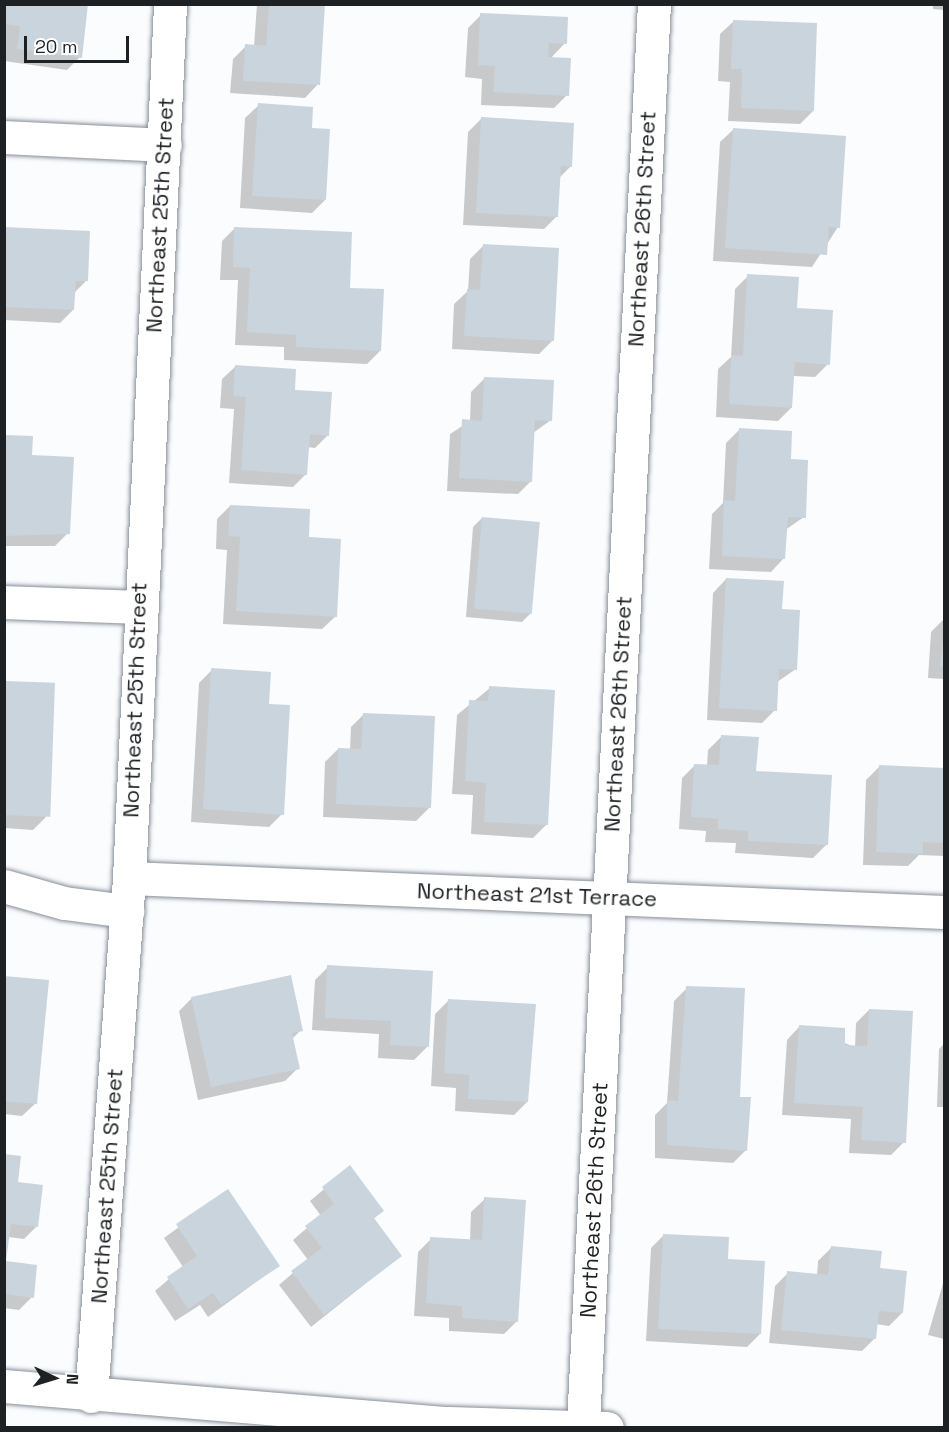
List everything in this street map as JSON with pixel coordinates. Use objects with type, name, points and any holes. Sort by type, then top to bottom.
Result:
[{"type":"street","name":"Northeast 25th Street","points":[[92,1396],[129,878],[138,607],[165,144],[170,4]]},
{"type":"street","name":"Northeast 26th Street","points":[[595,1426],[608,898],[654,4]]},
{"type":"street","points":[[4,137],[165,144]]},
{"type":"street","points":[[4,602],[138,607]]},
{"type":"street","name":"Northeast 21st Terrace","points":[[129,878],[945,912]]},
{"type":"street","points":[[4,886],[64,903],[127,911]]},
{"type":"street","points":[[4,1386],[92,1396],[449,1425],[595,1426]]},
{"type":"building","points":[[4,4],[88,4],[82,58],[17,49],[20,26],[4,24]]},
{"type":"building","points":[[269,4],[325,4],[320,85],[243,81],[245,44],[266,46]]},
{"type":"building","points":[[480,13],[568,17],[567,44],[549,43],[548,57],[571,58],[569,96],[493,92],[495,66],[478,65]]},
{"type":"building","points":[[733,20],[817,23],[814,111],[741,108],[742,69],[731,69]]},
{"type":"building","points":[[258,103],[313,107],[312,128],[330,129],[326,200],[252,196]]},
{"type":"building","points":[[481,117],[574,123],[572,167],[561,166],[558,217],[476,213]]},
{"type":"building","points":[[733,128],[846,136],[840,228],[829,227],[827,255],[725,248]]},
{"type":"building","points":[[4,227],[90,231],[88,281],[76,281],[74,310],[4,307]]},
{"type":"building","points":[[234,227],[352,232],[350,288],[384,289],[381,351],[296,347],[296,335],[247,332],[250,268],[233,267]]},
{"type":"building","points":[[483,244],[559,248],[554,341],[464,336],[467,289],[480,290]]},
{"type":"building","points":[[747,274],[799,277],[797,308],[833,310],[830,365],[795,362],[792,408],[729,404],[731,355],[743,356]]},
{"type":"building","points":[[235,365],[296,369],[295,390],[332,392],[329,436],[310,434],[307,475],[241,470],[246,397],[233,396]]},
{"type":"building","points":[[484,377],[554,380],[552,421],[535,420],[532,482],[459,478],[462,419],[482,421]]},
{"type":"building","points":[[739,428],[792,431],[791,459],[808,460],[806,518],[788,517],[785,559],[722,556],[724,500],[735,501]]},
{"type":"building","points":[[4,435],[33,436],[32,455],[74,457],[70,534],[4,536]]},
{"type":"building","points":[[230,505],[310,509],[309,537],[341,539],[337,617],[236,611],[240,537],[228,536]]},
{"type":"building","points":[[482,517],[540,522],[532,614],[474,609]]},
{"type":"building","points":[[726,578],[784,581],[782,609],[800,610],[797,670],[779,669],[777,711],[719,708]]},
{"type":"building","points":[[944,632],[944,666],[940,666]]},
{"type":"building","points":[[211,668],[271,672],[269,704],[290,705],[284,815],[203,809]]},
{"type":"building","points":[[4,681],[55,683],[50,817],[4,815]]},
{"type":"building","points":[[489,686],[555,690],[548,825],[484,822],[486,783],[465,781],[469,700],[488,701]]},
{"type":"building","points":[[363,713],[435,716],[431,808],[336,804],[338,748],[361,749]]},
{"type":"building","points":[[721,735],[759,737],[756,771],[832,775],[828,845],[748,841],[748,831],[718,829],[718,819],[691,817],[694,764],[719,765]]},
{"type":"building","points":[[879,765],[944,768],[944,843],[923,842],[923,854],[876,852]]},
{"type":"building","points":[[327,965],[433,971],[429,1047],[390,1045],[391,1021],[325,1018]]},
{"type":"building","points":[[291,975],[303,1031],[292,1033],[300,1069],[211,1087],[191,997]]},
{"type":"building","points":[[4,976],[49,980],[37,1104],[4,1101]]},
{"type":"building","points":[[686,986],[745,988],[740,1097],[751,1097],[747,1151],[667,1145],[667,1100],[678,1101]]},
{"type":"building","points":[[448,999],[536,1004],[528,1102],[468,1099],[469,1075],[444,1073]]},
{"type":"building","points":[[869,1009],[913,1011],[906,1143],[861,1140],[863,1107],[794,1103],[799,1025],[845,1028],[845,1045],[867,1046]]},
{"type":"building","points":[[4,1154],[21,1156],[18,1182],[43,1185],[38,1227],[11,1224],[6,1261],[37,1265],[34,1298],[4,1294]]},
{"type":"building","points":[[350,1165],[384,1211],[374,1218],[402,1256],[324,1315],[291,1271],[322,1248],[305,1226],[334,1204],[322,1187]]},
{"type":"building","points":[[228,1189],[280,1266],[221,1305],[213,1293],[188,1309],[167,1277],[197,1256],[176,1224]]},
{"type":"building","points":[[484,1197],[526,1200],[518,1322],[462,1318],[462,1306],[426,1303],[430,1237],[482,1240]]},
{"type":"building","points":[[663,1234],[729,1237],[728,1259],[765,1261],[761,1334],[658,1329]]},
{"type":"building","points":[[831,1246],[882,1251],[880,1268],[907,1271],[903,1313],[879,1311],[876,1339],[781,1330],[787,1271],[828,1275]]}]
